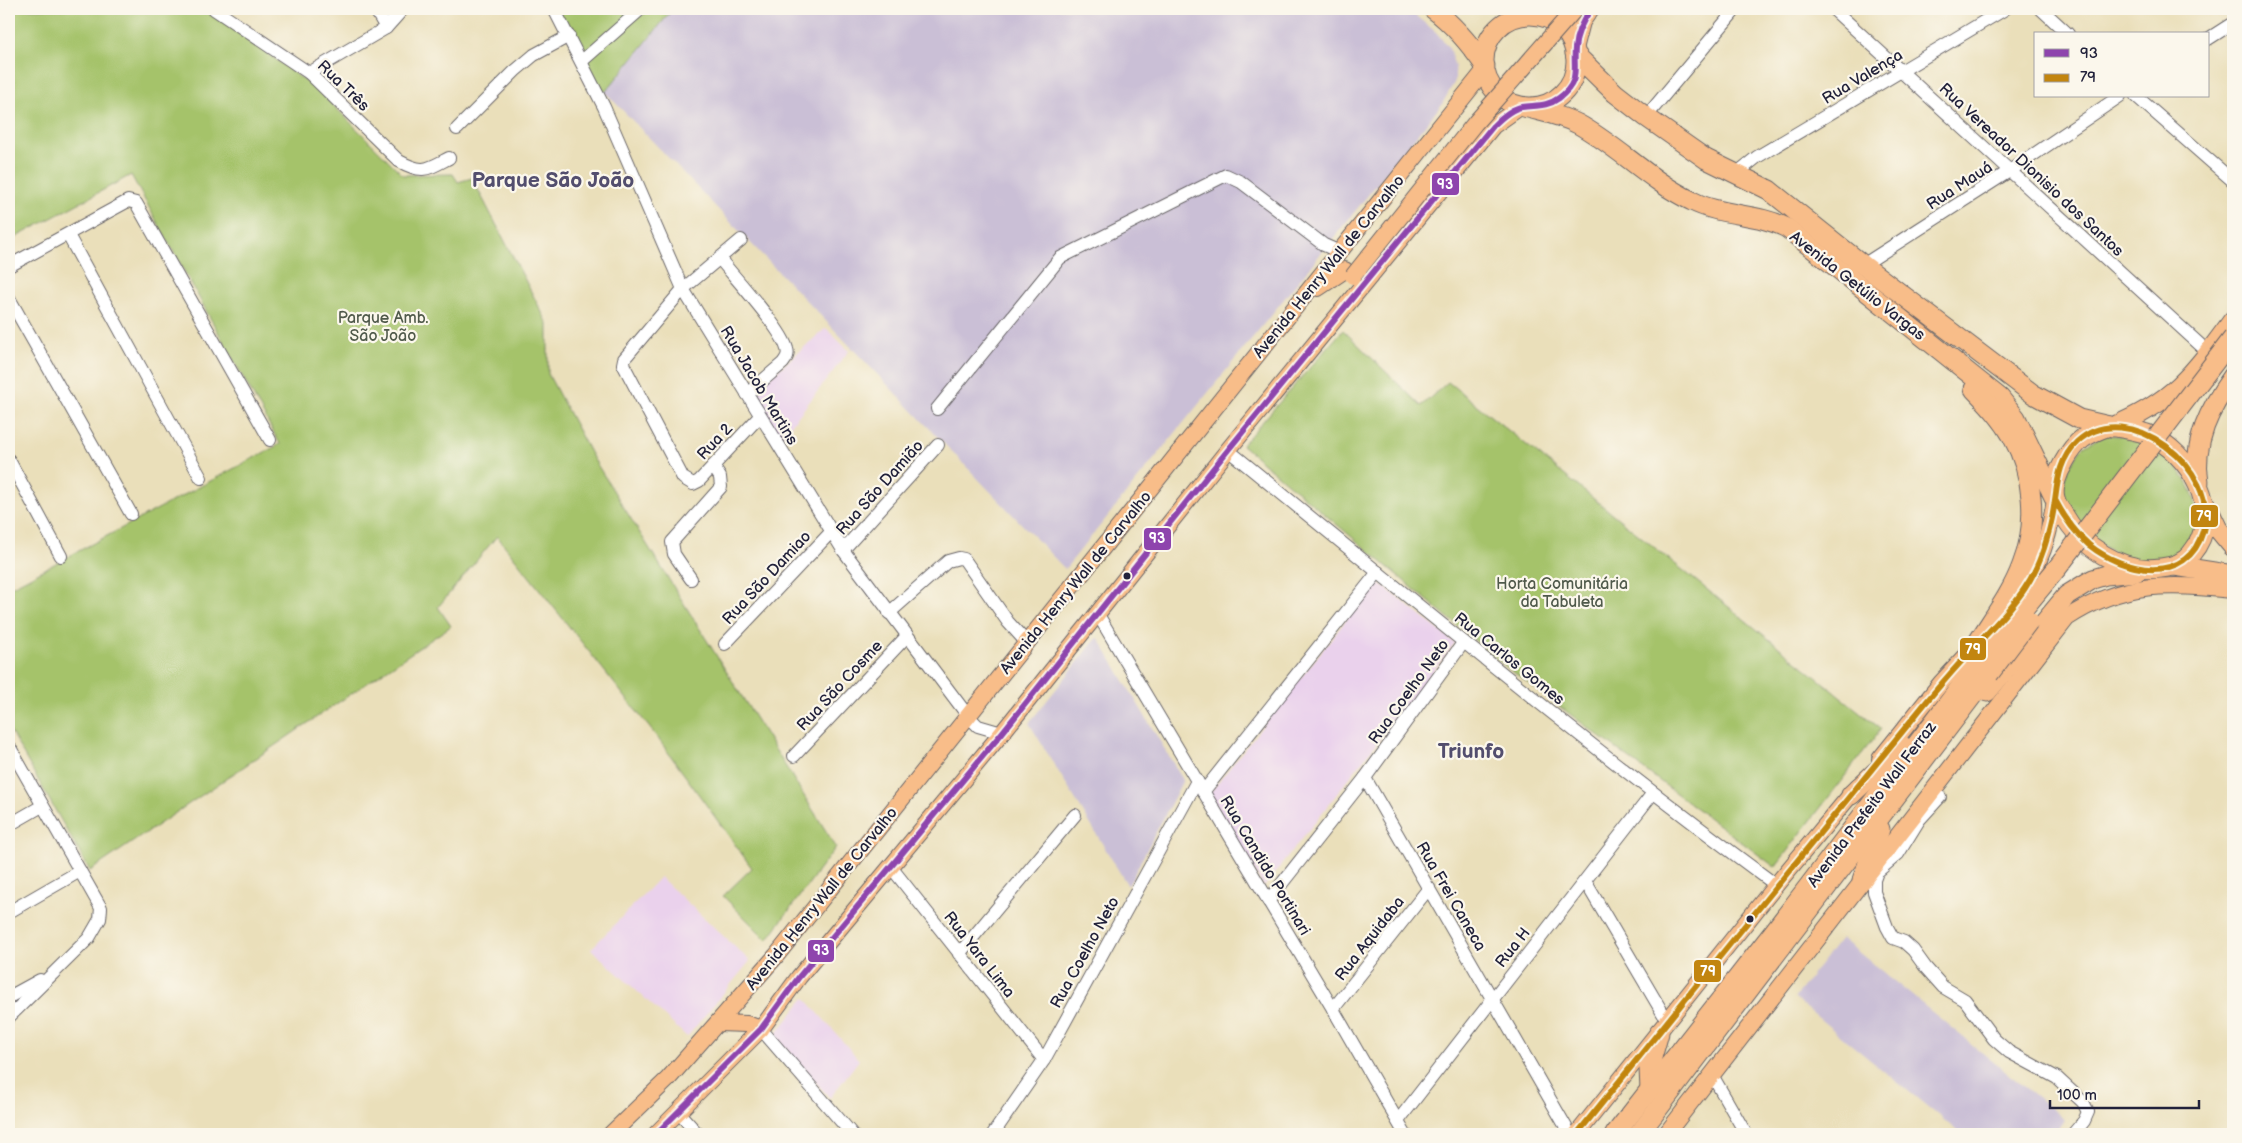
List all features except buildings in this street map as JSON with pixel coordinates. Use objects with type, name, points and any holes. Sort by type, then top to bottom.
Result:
[{"type":"highway","name":"Avenida Getúlio Vargas","points":[[1433,9],[1456,28],[1485,68],[1489,83],[1497,94],[1508,102],[1578,124],[1654,178],[1692,202],[1772,222],[1787,228],[1986,385],[2008,406],[2016,418],[2055,498]]},
{"type":"highway","name":"Avenida Getúlio Vargas","points":[[1530,13],[1547,18],[1561,27],[1572,41],[1576,56],[1615,93],[1646,117],[1700,156],[1737,172],[1769,190],[1863,265],[2033,394],[2079,419],[2111,426]]},
{"type":"highway","name":"Avenida Henry Wall de Carvalho","points":[[1485,68],[1485,50],[1491,36],[1501,25],[1530,13]]},
{"type":"highway","name":"Avenida Henry Wall de Carvalho","points":[[1522,107],[1537,107],[1560,97],[1571,84],[1576,56]]},
{"type":"highway","points":[[2233,320],[2180,387],[2152,408],[2111,426],[2090,432],[2071,450],[2058,472],[2055,498],[2065,518],[2076,532],[2117,563],[2132,568],[2166,568],[2233,574]]},
{"type":"highway","points":[[2133,480],[2233,338]]},
{"type":"highway","points":[[1939,348],[2003,421],[2021,454],[2030,488],[2032,506],[2031,527],[2022,566],[1976,645]]},
{"type":"highway","points":[[2133,480],[2233,356]]},
{"type":"highway","points":[[1851,795],[1950,713],[1990,689],[2051,612],[2067,595],[2093,579],[2106,575],[2166,568],[2187,559],[2194,551],[2204,530],[2205,520],[2196,464],[2202,430],[2222,392],[2233,376]]},
{"type":"highway","points":[[2111,426],[2146,434],[2180,457],[2201,491],[2218,529],[2233,547]]},
{"type":"highway","name":"Avenida Prefeito Wall Ferraz","points":[[1639,1134],[1885,814],[1950,713],[2058,567],[2133,480]]},
{"type":"highway","name":"Avenida Prefeito Wall Ferraz","points":[[1615,1134],[1775,930],[1923,734],[1950,713]]},
{"type":"highway","points":[[1871,873],[1885,814]]},
{"type":"highway","points":[[1650,1090],[1649,1068],[1663,1028]]},
{"type":"main road","points":[[1335,320],[1349,273],[1491,92],[1563,9]]},
{"type":"main road","points":[[1304,297],[1349,273],[1475,123],[1575,9]]},
{"type":"main road","points":[[1576,56],[1582,22],[1591,9]]},
{"type":"main road","name":"Avenida Henry Wall de Carvalho","points":[[611,1134],[668,1080],[776,956],[1485,68]]},
{"type":"main road","name":"Avenida Henry Wall de Carvalho","points":[[656,1134],[760,1029],[799,977],[1002,733],[1228,450],[1493,126],[1522,107]]},
{"type":"main road","name":"Avenida Prefeito Wall Ferraz","points":[[1577,1134],[1776,884],[1941,683],[2002,618],[2026,586],[2045,545],[2055,498]]},
{"type":"main road","points":[[1666,1134],[1871,873],[2067,618],[2093,603],[2126,590],[2184,584],[2233,590]]},
{"type":"main road","points":[[718,1024],[747,1024],[760,1029]]},
{"type":"street","name":"Rua Três","points":[[214,9],[309,73],[399,162],[415,170],[428,169],[449,158]]},
{"type":"street","points":[[375,9],[386,28]]},
{"type":"street","points":[[309,73],[386,28],[402,9]]},
{"type":"street","name":"Rua Jacob Martins","points":[[554,9],[604,106],[683,289],[831,532],[889,613],[968,716],[978,726],[1002,733]]},
{"type":"street","points":[[582,61],[641,9]]},
{"type":"street","points":[[1646,117],[1736,9]]},
{"type":"street","name":"Rua Vereador Dionisio dos Santos","points":[[1833,9],[2011,170],[2208,353]]},
{"type":"street","name":"Rua Valença","points":[[1737,172],[1757,157],[1903,72],[2005,9]]},
{"type":"street","points":[[2041,9],[2066,32]]},
{"type":"street","points":[[2210,38],[2233,23]]},
{"type":"street","points":[[457,129],[515,71],[534,55],[569,36]]},
{"type":"street","name":"Rua Mauá","points":[[1863,265],[2011,170],[2117,98]]},
{"type":"street","points":[[2138,98],[2233,180]]},
{"type":"street","points":[[937,409],[1060,258],[1226,175],[1241,182],[1324,245],[1340,252]]},
{"type":"street","points":[[9,266],[128,201],[132,201],[140,206],[270,440]]},
{"type":"street","points":[[68,235],[201,478]]},
{"type":"street","points":[[683,289],[741,240]]},
{"type":"street","points":[[720,259],[766,316],[788,351],[784,361],[747,394]]},
{"type":"street","name":"Rua 2","points":[[683,289],[624,359],[624,364],[683,478],[693,484],[699,481],[760,416]]},
{"type":"street","points":[[9,298],[12,312],[131,514]]},
{"type":"street","name":"Rua São Damião","points":[[843,550],[938,445]]},
{"type":"street","name":"Rua Carlos Gomes","points":[[1228,450],[1463,643],[1653,792],[1776,884]]},
{"type":"street","points":[[9,460],[61,556]]},
{"type":"street","points":[[691,579],[674,554],[672,542],[721,487],[720,477],[713,466]]},
{"type":"street","name":"Rua São Damiao","points":[[725,644],[831,532]]},
{"type":"street","points":[[889,613],[948,561],[959,558],[964,559],[1008,622],[1027,642]]},
{"type":"street","name":"Rua Coelho Neto","points":[[994,1134],[1044,1060],[1200,787],[1378,572]]},
{"type":"street","name":"Rua Candido Portinari","points":[[1097,613],[1333,1009],[1405,1134]]},
{"type":"street","name":"Rua São Cosme","points":[[794,756],[907,636]]},
{"type":"street","name":"Rua Coelho Neto","points":[[1268,901],[1365,778],[1463,643]]},
{"type":"street","points":[[9,746],[101,908],[100,918],[89,938],[9,1017]]},
{"type":"street","name":"Rua Frei Caneca","points":[[1365,778],[1493,997],[1570,1134]]},
{"type":"street","name":"Rua H","points":[[1398,1122],[1653,792]]},
{"type":"street","points":[[1940,797],[1919,820],[1898,854],[1890,863],[1871,873],[1874,880],[1874,892],[1887,927],[1893,938],[1904,942],[1914,950],[1926,968],[1943,986],[1965,1000],[1994,1039],[2009,1052],[2057,1078],[2083,1102],[2088,1112],[2084,1121],[2073,1134]]},
{"type":"street","points":[[9,824],[42,806]]},
{"type":"street","points":[[959,954],[1074,814]]},
{"type":"street","name":"Rua Yara Lima","points":[[891,867],[1044,1060]]},
{"type":"street","points":[[9,912],[80,871]]},
{"type":"street","points":[[1585,881],[1663,1028]]},
{"type":"street","name":"Rua Aquidaba","points":[[1333,1009],[1430,888]]},
{"type":"street","points":[[9,997],[56,971]]},
{"type":"street","points":[[760,1029],[852,1134]]},
{"type":"street","points":[[1712,1075],[1746,1134]]},
{"type":"street","points":[[678,1112],[698,1134]]},
{"type":"shaded area","points":[[672,9],[1407,9],[1436,32],[1449,48],[1455,67],[1455,81],[1442,104],[1065,569],[605,92]]},
{"type":"shaded area","points":[[826,328],[849,351],[781,438],[752,393]]},
{"type":"shaded area","points":[[1377,581],[1455,643],[1264,887],[1209,794]]},
{"type":"shaded area","points":[[1098,637],[1183,780],[1128,886],[1029,723]]},
{"type":"shaded area","points":[[660,877],[750,961],[687,1037],[591,949]]},
{"type":"shaded area","points":[[1841,938],[2065,1120],[2055,1134],[1961,1134],[1794,998]]},
{"type":"shaded area","points":[[805,998],[859,1060],[830,1098],[774,1036]]},
{"type":"green space","name":"Parque Amb. São João","points":[[9,9],[207,9],[319,91],[403,175],[453,174],[458,182],[472,178],[548,324],[548,374],[593,458],[836,847],[767,940],[723,896],[752,868],[657,737],[497,536],[438,607],[451,626],[90,871],[9,729],[9,588],[280,444],[131,175],[9,241]]},
{"type":"green space","points":[[557,9],[673,9],[602,96]]},
{"type":"green space","name":"Horta Comunitária da Tabuleta","points":[[1343,330],[1421,406],[1448,382],[1881,729],[1775,867],[1508,668],[1242,445]]},
{"type":"green space","points":[[2106,435],[2130,437],[2144,441],[2167,457],[2178,468],[2186,481],[2193,495],[2196,523],[2192,536],[2184,547],[2174,554],[2163,559],[2150,560],[2137,559],[2113,551],[2089,534],[2064,501],[2062,489],[2064,478],[2079,451]]},
{"type":"transit line","name":"93","points":[[656,1134],[761,1029],[799,977],[1002,733],[1228,450],[1493,126],[1514,109],[1550,103],[1566,92],[1573,81],[1578,32],[1591,9]]},
{"type":"transit line","name":"79","points":[[1577,1134],[1925,703],[2019,596],[2030,580],[2042,554],[2052,518],[2058,477],[2065,459],[2077,442],[2098,430],[2120,428],[2144,433],[2166,446],[2185,464],[2198,485],[2205,508],[2203,531],[2195,549],[2183,560],[2169,567],[2153,569],[2136,567],[2103,555],[2089,545],[2070,524],[2055,500]]},
{"type":"district","name":"Parque São João","points":[[553,180]]},
{"type":"district","name":"Triunfo","points":[[1471,751]]}]
